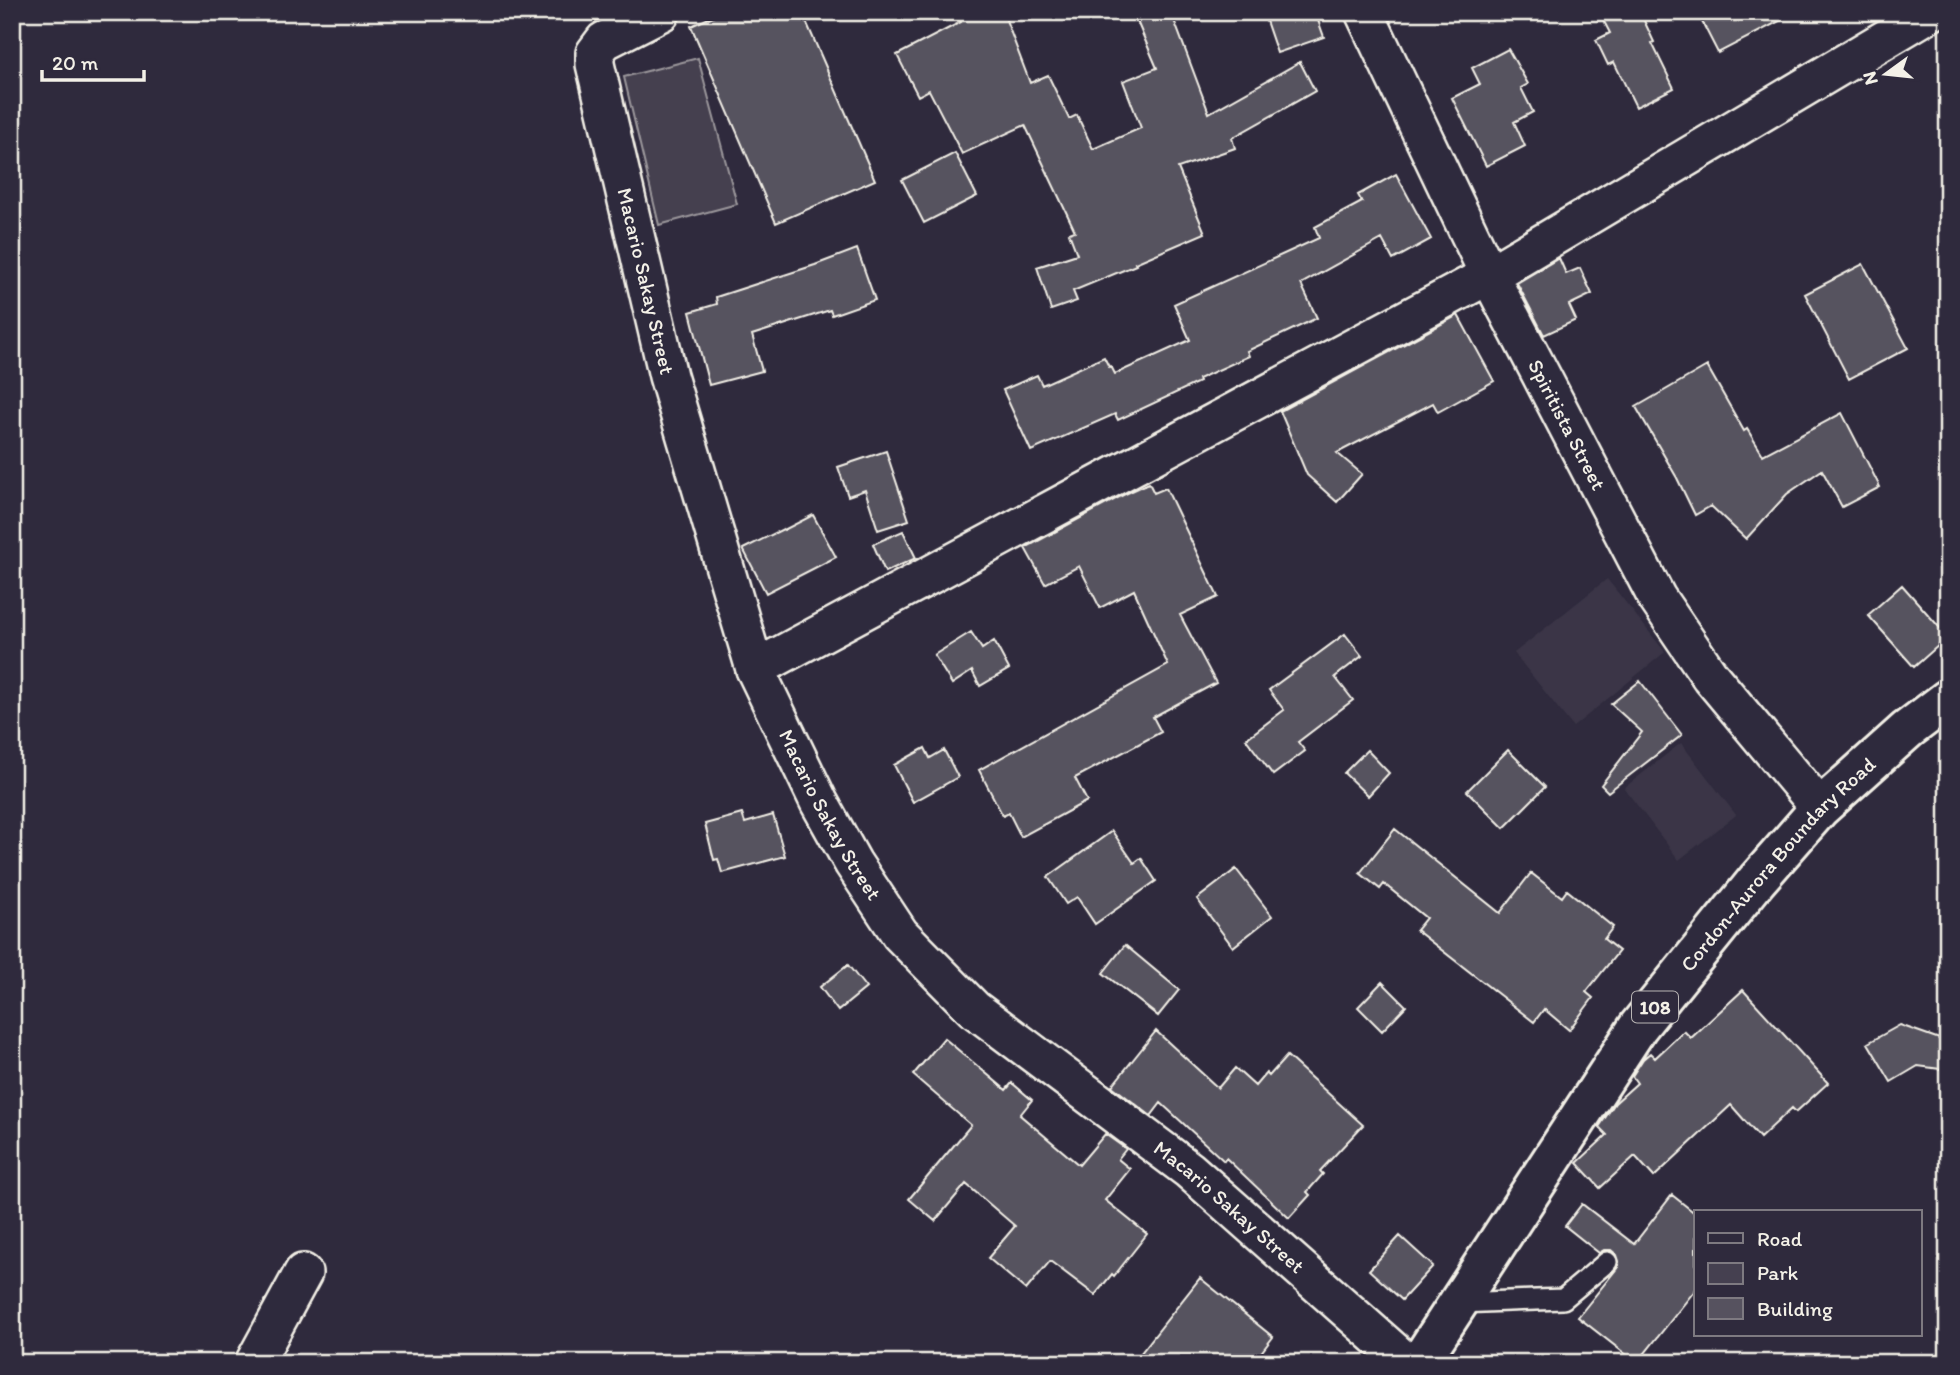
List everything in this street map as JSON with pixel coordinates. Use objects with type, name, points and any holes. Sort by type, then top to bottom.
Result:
[{"type":"main road","name":"Cordon-Aurora Boundary Road","points":[[1419,1363],[1638,1027],[1756,880],[1820,808],[1906,730],[1948,699]]},
{"type":"street","name":"Macario Sakay Street","points":[[661,12],[604,41],[595,53],[595,64],[668,376],[755,669],[825,814],[853,863],[900,934],[974,1009],[1189,1170],[1407,1363]]},
{"type":"street","name":"Spiritista Street","points":[[1364,12],[1489,275],[1657,598],[1710,676],[1820,808]]},
{"type":"street","points":[[755,669],[1489,275],[1931,12]]},
{"type":"street","points":[[254,1363],[303,1273]]},
{"type":"lane","points":[[1459,1303],[1563,1299],[1608,1262]]},
{"type":"shaded area","points":[[1607,579],[1665,652],[1573,727],[1514,653]]},
{"type":"shaded area","points":[[1681,743],[1736,815],[1679,860],[1624,788]]},
{"type":"green space","points":[[698,58],[737,204],[659,225],[624,77]]},
{"type":"building","points":[[722,12],[802,12],[875,180],[776,223],[691,26]]},
{"type":"building","points":[[957,12],[1003,12],[1030,83],[1048,75],[1069,119],[1077,115],[1093,149],[1141,128],[1123,81],[1157,68],[1133,12],[1171,12],[1209,113],[1300,62],[1315,91],[1232,138],[1235,148],[1178,168],[1205,233],[1073,291],[1077,301],[1051,310],[1037,267],[1077,254],[1069,233],[1075,231],[1025,125],[962,154],[929,90],[918,96],[897,55],[961,22]]},
{"type":"building","points":[[1263,12],[1315,12],[1324,37],[1277,53]]},
{"type":"building","points":[[1599,12],[1640,12],[1674,88],[1636,107],[1614,62],[1608,65],[1596,40],[1610,33]]},
{"type":"building","points":[[1697,12],[1797,12],[1718,53]]},
{"type":"building","points":[[1508,49],[1528,84],[1521,88],[1533,112],[1514,122],[1525,146],[1486,166],[1452,98],[1480,84],[1472,68]]},
{"type":"building","points":[[955,153],[977,196],[924,223],[902,180]]},
{"type":"building","points":[[1396,174],[1431,239],[1393,260],[1382,239],[1301,284],[1317,318],[1247,351],[1249,356],[1198,379],[1199,382],[1118,420],[1115,414],[1031,451],[1003,390],[1037,375],[1042,385],[1104,357],[1115,374],[1190,340],[1174,304],[1319,238],[1315,227],[1362,202],[1358,195]]},
{"type":"building","points":[[857,249],[875,300],[832,315],[830,310],[752,335],[762,371],[709,385],[690,312],[717,304],[716,297]]},
{"type":"building","points":[[1559,258],[1566,274],[1580,268],[1592,294],[1569,305],[1576,320],[1544,335],[1517,283]]},
{"type":"building","points":[[1863,264],[1908,348],[1849,379],[1805,294]]},
{"type":"building","points":[[1458,315],[1494,381],[1438,412],[1433,403],[1337,453],[1362,474],[1337,502],[1307,475],[1280,411]]},
{"type":"building","points":[[1707,366],[1744,431],[1747,429],[1763,455],[1842,413],[1880,487],[1842,507],[1822,470],[1787,494],[1746,539],[1711,506],[1695,515],[1636,407]]},
{"type":"building","points":[[886,451],[909,520],[878,530],[865,490],[848,496],[838,467]]},
{"type":"building","points":[[1149,483],[1154,493],[1166,488],[1218,597],[1180,615],[1216,683],[1153,717],[1161,732],[1075,778],[1087,801],[1021,837],[1009,813],[1003,816],[979,770],[1168,665],[1134,590],[1100,608],[1079,566],[1045,584],[1025,548]]},
{"type":"building","points":[[813,515],[836,557],[766,593],[743,549]]},
{"type":"building","points":[[903,531],[916,558],[885,572],[873,544]]},
{"type":"building","points":[[1902,585],[1948,637],[1914,667],[1868,615]]},
{"type":"building","points":[[971,632],[982,649],[994,641],[1009,669],[980,686],[972,671],[952,684],[934,655]]},
{"type":"building","points":[[1345,634],[1362,656],[1335,677],[1353,700],[1298,742],[1305,751],[1273,775],[1246,739],[1284,710],[1269,690]]},
{"type":"building","points":[[1640,681],[1682,735],[1608,792],[1601,785],[1642,732],[1611,704]]},
{"type":"building","points":[[925,748],[930,758],[944,750],[958,777],[913,802],[894,765]]},
{"type":"building","points":[[1367,750],[1389,773],[1368,796],[1344,773]]},
{"type":"building","points":[[1508,750],[1545,787],[1504,828],[1467,791]]},
{"type":"building","points":[[742,814],[745,823],[773,815],[785,856],[722,873],[718,859],[714,860],[705,824]]},
{"type":"building","points":[[1395,829],[1500,913],[1531,873],[1562,897],[1567,890],[1613,927],[1604,939],[1619,951],[1586,992],[1593,998],[1569,1030],[1544,1009],[1534,1022],[1416,930],[1426,918],[1384,884],[1380,889],[1360,873]]},
{"type":"building","points":[[1112,831],[1134,863],[1141,858],[1156,881],[1095,924],[1077,897],[1066,904],[1048,877]]},
{"type":"building","points":[[1236,869],[1272,916],[1233,947],[1197,899]]},
{"type":"building","points":[[1125,945],[1179,990],[1158,1016],[1103,973]]},
{"type":"building","points":[[848,965],[866,988],[838,1011],[820,987]]},
{"type":"building","points":[[1382,982],[1406,1006],[1382,1031],[1358,1007]]},
{"type":"building","points":[[1743,990],[1828,1083],[1796,1112],[1792,1108],[1760,1138],[1731,1105],[1654,1177],[1635,1156],[1600,1188],[1577,1163],[1607,1135],[1599,1127],[1615,1103],[1637,1083],[1632,1076],[1643,1059],[1650,1053],[1655,1058],[1684,1031],[1691,1038]]},
{"type":"building","points":[[1900,1025],[1948,1042],[1948,1070],[1918,1066],[1891,1082],[1868,1043]]},
{"type":"building","points":[[1156,1031],[1218,1088],[1235,1068],[1255,1086],[1266,1073],[1269,1076],[1287,1056],[1363,1125],[1320,1171],[1323,1174],[1307,1192],[1310,1195],[1289,1218],[1226,1158],[1224,1161],[1161,1103],[1151,1116],[1112,1086]]},
{"type":"building","points":[[944,1038],[1006,1090],[1012,1083],[1032,1100],[1020,1115],[1079,1165],[1105,1134],[1126,1149],[1118,1159],[1130,1169],[1105,1200],[1147,1234],[1114,1276],[1112,1274],[1095,1295],[1050,1261],[1026,1290],[988,1258],[1015,1226],[966,1184],[935,1221],[909,1199],[971,1125],[913,1075]]},
{"type":"building","points":[[1672,1195],[1694,1212],[1694,1292],[1637,1363],[1578,1317],[1618,1267],[1617,1255],[1611,1250],[1599,1253],[1565,1226],[1582,1204],[1634,1244]]},
{"type":"building","points":[[1400,1236],[1433,1266],[1402,1300],[1369,1270]]},
{"type":"building","points":[[1200,1278],[1273,1337],[1253,1363],[1133,1363]]}]
